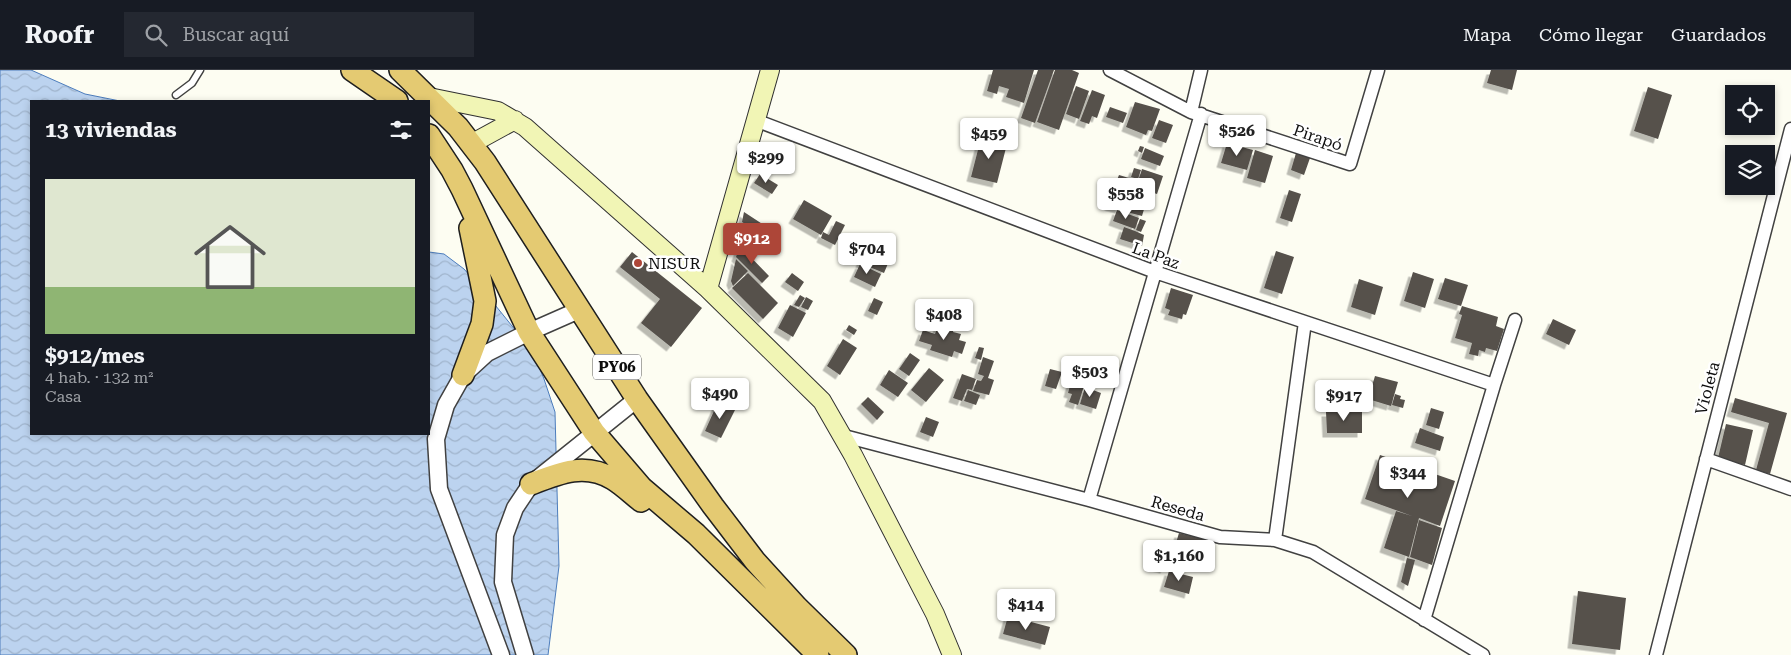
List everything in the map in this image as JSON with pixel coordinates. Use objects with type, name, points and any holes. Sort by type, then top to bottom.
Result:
[{"type":"highway","points":[[352,70],[396,100]]},
{"type":"highway","name":"PY06","points":[[400,70],[429,97],[471,144],[510,199],[637,399],[713,506],[755,561],[797,607],[846,655]]},
{"type":"highway","points":[[430,127],[454,144],[471,144]]},
{"type":"highway","points":[[430,137],[462,189],[529,332],[594,432],[642,488],[696,534],[818,655]]},
{"type":"highway","points":[[462,189],[485,301],[482,324],[463,375]]},
{"type":"highway","points":[[531,484],[573,470],[589,470],[612,478],[676,531],[722,561]]},
{"type":"main road","points":[[708,289],[770,70]]},
{"type":"main road","points":[[429,97],[498,111],[516,120],[708,289],[822,401],[844,436],[935,614],[952,655]]},
{"type":"main road","points":[[471,144],[516,120]]},
{"type":"street","name":"Pirapó","points":[[1110,70],[1196,113],[1350,164],[1378,70]]},
{"type":"street","points":[[1089,500],[1155,272],[1196,113],[1201,70]]},
{"type":"street","name":"La Paz","points":[[755,120],[1155,272],[1494,385]]},
{"type":"street","name":"Violeta","points":[[1656,655],[1791,129]]},
{"type":"street","points":[[501,655],[439,488],[436,439],[446,405],[463,375],[487,353],[579,310]]},
{"type":"street","points":[[1424,620],[1515,320]]},
{"type":"street","points":[[1275,540],[1305,322]]},
{"type":"street","points":[[525,655],[503,582],[505,535],[515,508],[531,484],[637,399]]},
{"type":"street","name":"Reseda","points":[[844,436],[1089,500],[1220,537],[1275,540],[1313,552],[1483,655]]},
{"type":"street","points":[[1706,459],[1791,489]]},
{"type":"street","points":[[788,626],[811,655]]},
{"type":"lane","points":[[176,95],[192,83],[200,70]]},
{"type":"water","points":[[0,70],[31,70],[85,94],[115,100],[30,100],[30,435],[430,435],[430,252],[444,254],[464,269],[533,352],[555,412],[559,566],[548,655],[0,655]]},
{"type":"building","points":[[993,70],[1034,70],[1024,103],[1006,97],[1009,89],[999,86],[997,94],[987,91]]},
{"type":"building","points":[[1038,70],[1054,70],[1035,123],[1021,118]]},
{"type":"building","points":[[1055,70],[1072,70],[1079,73],[1059,130],[1037,122]]},
{"type":"building","points":[[1491,70],[1517,70],[1512,90],[1487,83]]},
{"type":"building","points":[[1076,86],[1089,91],[1079,119],[1066,114]]},
{"type":"building","points":[[1648,87],[1672,95],[1658,139],[1634,131]]},
{"type":"building","points":[[1092,90],[1105,95],[1097,118],[1092,116],[1089,124],[1080,121]]},
{"type":"building","points":[[1135,102],[1160,109],[1152,131],[1148,130],[1146,135],[1126,127]]},
{"type":"building","points":[[1110,107],[1127,113],[1123,123],[1106,117]]},
{"type":"building","points":[[1159,120],[1173,125],[1166,143],[1152,138]]},
{"type":"building","points":[[981,138],[1007,144],[997,183],[971,177]]},
{"type":"building","points":[[1227,143],[1253,150],[1247,170],[1221,163]]},
{"type":"building","points":[[1140,146],[1144,147],[1142,153],[1138,151]]},
{"type":"building","points":[[1145,148],[1164,156],[1160,166],[1141,159]]},
{"type":"building","points":[[1255,150],[1273,156],[1265,183],[1247,178]]},
{"type":"building","points":[[1296,153],[1310,158],[1304,175],[1291,170]]},
{"type":"building","points":[[1134,168],[1141,170],[1138,179],[1131,177]]},
{"type":"building","points":[[1142,169],[1163,176],[1157,194],[1136,187]]},
{"type":"building","points":[[760,174],[778,185],[772,194],[754,183]]},
{"type":"building","points":[[1119,175],[1129,178],[1126,188],[1115,185]]},
{"type":"building","points":[[1121,188],[1148,196],[1142,216],[1123,211],[1125,206],[1116,203],[1121,206],[1120,209],[1109,206],[1113,195],[1119,197]]},
{"type":"building","points":[[1289,190],[1301,194],[1292,222],[1280,218]]},
{"type":"building","points":[[804,200],[832,216],[821,235],[793,219]]},
{"type":"building","points":[[1117,210],[1139,218],[1135,229],[1113,221]]},
{"type":"building","points":[[744,212],[776,233],[765,250],[744,237],[750,227],[742,222]]},
{"type":"building","points":[[1140,219],[1146,221],[1141,232],[1136,230]]},
{"type":"building","points":[[836,221],[845,225],[835,245],[821,238],[823,232],[829,235]]},
{"type":"building","points":[[1124,227],[1144,235],[1142,246],[1120,239]]},
{"type":"building","points":[[869,243],[892,254],[884,273],[860,263]]},
{"type":"building","points":[[740,246],[769,276],[762,283],[736,257]]},
{"type":"building","points":[[1276,251],[1294,257],[1282,294],[1264,288]]},
{"type":"building","points":[[632,252],[702,308],[671,347],[641,323],[660,299],[620,267]]},
{"type":"building","points":[[736,259],[748,271],[733,286],[731,281]]},
{"type":"building","points":[[860,264],[881,274],[875,287],[854,277]]},
{"type":"building","points":[[1413,272],[1434,279],[1425,308],[1404,301]]},
{"type":"building","points":[[748,273],[778,303],[763,319],[732,288]]},
{"type":"building","points":[[792,273],[804,282],[798,291],[785,282]]},
{"type":"building","points":[[1445,278],[1468,285],[1461,306],[1438,299]]},
{"type":"building","points":[[1359,279],[1383,287],[1375,315],[1351,307]]},
{"type":"building","points":[[1171,288],[1193,295],[1186,315],[1183,314],[1182,319],[1168,315],[1170,310],[1165,308]]},
{"type":"building","points":[[800,295],[805,298],[799,307],[794,305]]},
{"type":"building","points":[[806,297],[813,301],[808,310],[801,307]]},
{"type":"building","points":[[874,298],[883,302],[877,315],[868,311]]},
{"type":"building","points":[[790,305],[806,313],[793,337],[778,328]]},
{"type":"building","points":[[1462,306],[1498,317],[1496,326],[1504,329],[1497,351],[1486,348],[1485,352],[1479,350],[1478,356],[1469,354],[1472,343],[1455,338],[1462,315],[1459,314]]},
{"type":"building","points":[[1553,319],[1576,330],[1569,345],[1546,334]]},
{"type":"building","points":[[939,323],[954,328],[953,332],[961,334],[959,340],[966,342],[962,354],[954,351],[952,357],[930,350],[932,345],[919,341],[923,330],[935,334]]},
{"type":"building","points":[[849,325],[857,330],[854,335],[846,330]]},
{"type":"building","points":[[843,339],[857,348],[840,375],[827,366]]},
{"type":"building","points":[[979,347],[984,348],[981,360],[975,358]]},
{"type":"building","points":[[910,353],[920,360],[909,376],[899,369]]},
{"type":"building","points":[[983,357],[994,361],[988,378],[994,380],[989,395],[973,391],[977,380],[981,381],[984,376],[978,374]]},
{"type":"building","points":[[929,368],[944,380],[926,402],[911,390]]},
{"type":"building","points":[[1050,369],[1062,372],[1056,389],[1045,386]]},
{"type":"building","points":[[889,370],[908,383],[898,397],[880,385]]},
{"type":"building","points":[[962,374],[976,379],[972,390],[967,389],[962,401],[953,398]]},
{"type":"building","points":[[1375,376],[1398,382],[1391,406],[1368,399]]},
{"type":"building","points":[[1071,382],[1084,386],[1078,405],[1069,402],[1072,394],[1068,393]]},
{"type":"building","points":[[1085,387],[1101,393],[1096,409],[1080,404]]},
{"type":"building","points":[[968,390],[980,395],[976,405],[964,401]]},
{"type":"building","points":[[1395,394],[1401,396],[1400,399],[1405,400],[1403,408],[1392,405]]},
{"type":"building","points":[[868,397],[884,412],[877,420],[861,404]]},
{"type":"building","points":[[1735,398],[1787,413],[1770,474],[1756,470],[1769,423],[1731,412]]},
{"type":"building","points":[[718,402],[735,410],[721,438],[705,431]]},
{"type":"building","points":[[1431,408],[1444,412],[1439,429],[1426,425]]},
{"type":"building","points":[[1326,412],[1362,412],[1362,433],[1327,433]]},
{"type":"building","points":[[926,417],[939,422],[933,437],[920,432]]},
{"type":"building","points":[[1726,424],[1753,430],[1745,465],[1718,458]]},
{"type":"building","points":[[1420,428],[1444,437],[1440,451],[1415,443]]},
{"type":"building","points":[[1380,455],[1455,481],[1440,526],[1419,518],[1409,557],[1384,548],[1396,511],[1412,516],[1365,499]]},
{"type":"building","points":[[1419,520],[1442,528],[1432,565],[1410,557]]},
{"type":"building","points":[[1179,533],[1203,539],[1199,556],[1174,549]]},
{"type":"building","points":[[1155,541],[1171,545],[1165,569],[1149,565]]},
{"type":"building","points":[[1407,558],[1415,560],[1408,586],[1401,582]]},
{"type":"building","points":[[1169,571],[1193,577],[1189,594],[1164,587]]},
{"type":"building","points":[[1578,591],[1626,598],[1620,650],[1572,644]]},
{"type":"building","points":[[1008,616],[1050,627],[1045,645],[1003,634]]},
{"type":"place","name":"NISUR","points":[[638,263]]}]
